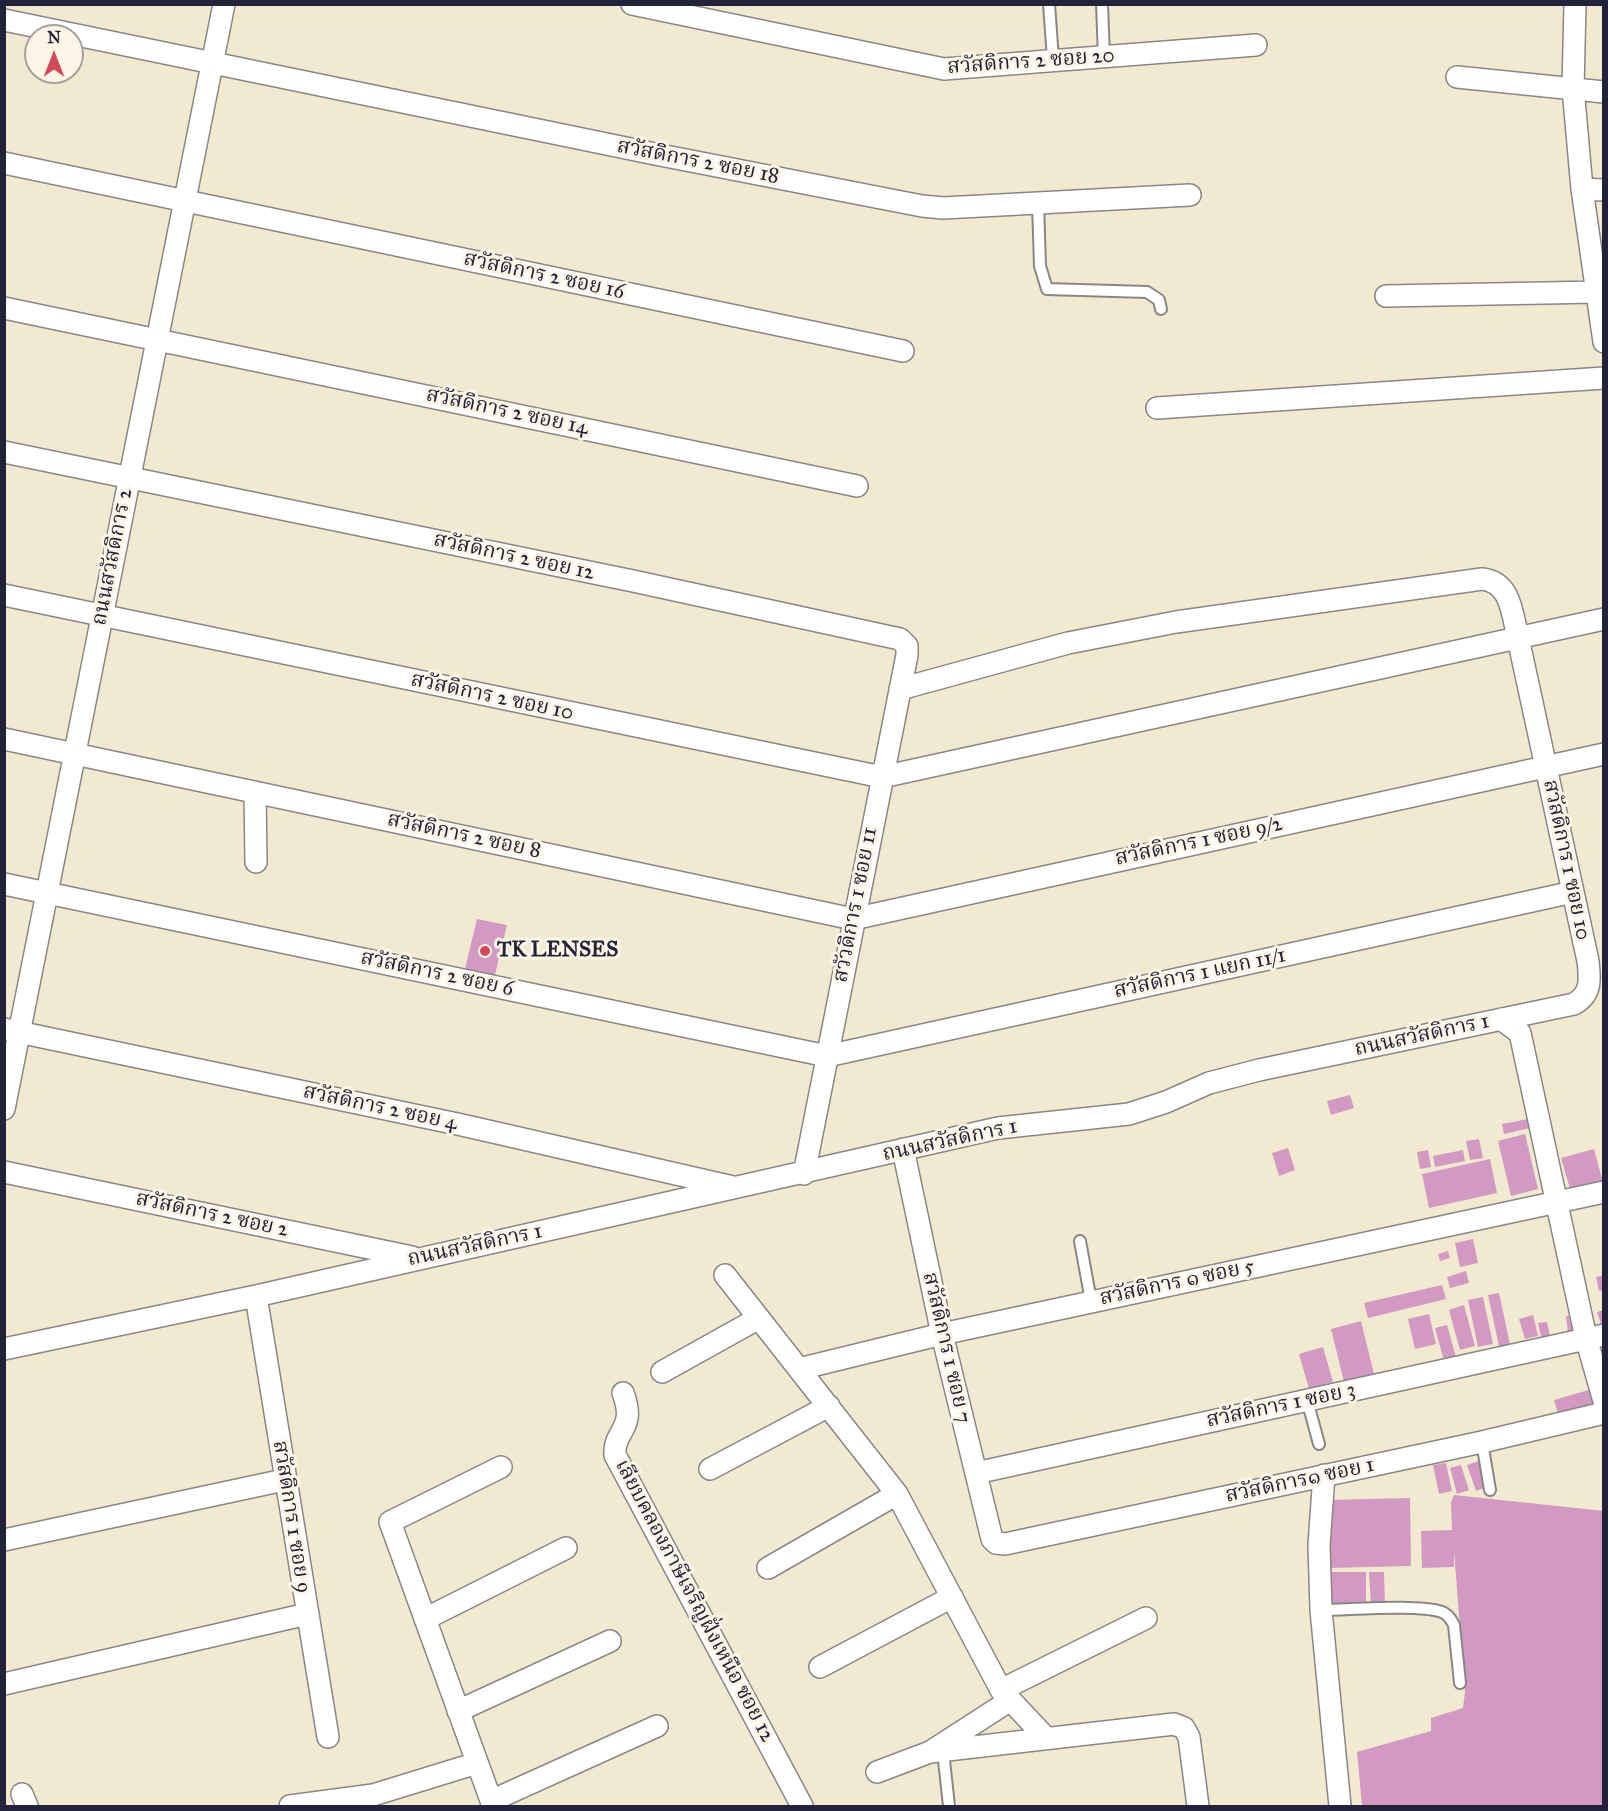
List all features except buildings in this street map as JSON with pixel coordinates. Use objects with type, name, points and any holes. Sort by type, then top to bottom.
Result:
[{"type":"street","name":"ถนนสวัสดิการ 2","points":[[4,1109],[12,1031],[48,893],[128,478],[224,4]]},
{"type":"street","name":"สวัสดิการ 2 ซอย 20","points":[[632,4],[944,69],[1256,45]]},
{"type":"street","points":[[1575,4],[1573,88],[1582,189],[1604,342]]},
{"type":"street","name":"สวัสดิการ 2 ซอย 18","points":[[4,20],[655,154],[922,206],[943,208],[1190,195]]},
{"type":"street","points":[[1457,77],[1604,92]]},
{"type":"street","name":"สวัสดิการ 2 ซอย 16","points":[[4,164],[903,351]]},
{"type":"street","points":[[1582,189],[1604,190]]},
{"type":"street","points":[[1386,296],[1597,292]]},
{"type":"street","name":"สวัสดิการ 2 ซอย 14","points":[[4,308],[857,486]]},
{"type":"street","points":[[1157,408],[1604,378]]},
{"type":"street","name":"สวัสดิการ 2 ซอย 12","points":[[4,452],[633,581],[900,639]]},
{"type":"street","name":"สวัสดิการ 1 ซอย 10","points":[[900,689],[1068,643],[1154,626],[1482,579],[1493,580],[1508,597],[1518,638],[1588,961],[1590,982],[1588,991],[1574,1004],[1501,1019]]},
{"type":"street","name":"สวัสดิการ 2 ซอย 10","points":[[4,595],[101,617],[882,777]]},
{"type":"street","points":[[882,777],[1604,619]]},
{"type":"street","name":"สวัวดิการ 1 ซอย 11","points":[[804,1174],[900,689],[906,646],[900,639]]},
{"type":"street","name":"สวัสดิการ 2 ซอย 8","points":[[4,740],[853,919]]},
{"type":"street","name":"สวัสดิการ 1 ซอย 9/2","points":[[853,919],[1604,754]]},
{"type":"street","points":[[255,792],[256,862]]},
{"type":"street","name":"สวัสดิการ 2 ซอย 6","points":[[4,884],[827,1056]]},
{"type":"street","name":"สวัสดิการ 1 แยก 11/1","points":[[827,1056],[1572,892]]},
{"type":"street","name":"ถนนสวัสดิการ 1","points":[[4,1349],[256,1296],[804,1174],[998,1128],[1129,1114],[1166,1102],[1209,1083],[1259,1070],[1501,1019],[1520,1033],[1556,1201],[1595,1336],[1604,1401]]},
{"type":"street","name":"สวัสดิการ 2 ซอย 4","points":[[12,1031],[462,1125],[739,1188]]},
{"type":"street","name":"สวัสดิการ 1 ซอย 7","points":[[903,1149],[942,1334],[992,1539],[996,1543]]},
{"type":"street","name":"สวัสดิการ 2 ซอย 2","points":[[4,1172],[419,1259]]},
{"type":"street","name":"สวัสดิการ ๑ ซอย 5","points":[[800,1369],[1091,1301],[1604,1192]]},
{"type":"street","points":[[725,1275],[897,1494],[1005,1696],[1046,1738]]},
{"type":"street","name":"สวัสดิการ 1 ซอย 9","points":[[256,1296],[284,1480],[328,1737]]},
{"type":"street","points":[[662,1372],[759,1318]]},
{"type":"street","name":"สวัสดิการ 1 ซอย 3","points":[[976,1473],[1595,1336]]},
{"type":"street","name":"เลียบคลองภาษีเจริญฝั่งเหนือ ซอย 12","points":[[623,1393],[628,1412],[624,1432],[616,1443],[615,1455],[802,1806]]},
{"type":"street","points":[[710,1469],[829,1406]]},
{"type":"street","name":"สวัสดิการ๑ ซอย 1","points":[[996,1543],[1005,1544],[1482,1443],[1604,1413]]},
{"type":"street","points":[[501,1467],[390,1522],[492,1804],[657,1726]]},
{"type":"street","points":[[1324,1475],[1319,1545],[1321,1610],[1340,1806]]},
{"type":"street","points":[[4,1540],[284,1480]]},
{"type":"street","points":[[768,1568],[897,1494]]},
{"type":"street","points":[[425,1619],[566,1548]]},
{"type":"street","points":[[820,1667],[952,1597]]},
{"type":"street","points":[[4,1684],[307,1614]]},
{"type":"street","points":[[936,1752],[1005,1696],[1146,1618]]},
{"type":"street","points":[[458,1711],[610,1641]]},
{"type":"street","points":[[877,1772],[936,1752],[1174,1724],[1184,1728],[1189,1737],[1198,1806]]},
{"type":"street","points":[[290,1806],[373,1795],[477,1763]]},
{"type":"lane","points":[[1049,4],[1053,59]]},
{"type":"lane","points":[[1102,4],[1104,57]]},
{"type":"lane","points":[[1038,203],[1041,266],[1047,289],[1147,292],[1160,300],[1161,309]]},
{"type":"lane","points":[[1080,1241],[1091,1301]]},
{"type":"lane","points":[[1307,1400],[1319,1444]]},
{"type":"lane","points":[[1482,1443],[1490,1490]]},
{"type":"lane","points":[[1321,1610],[1408,1609],[1443,1612],[1454,1625],[1460,1683]]},
{"type":"lane","points":[[936,1752],[949,1806]]},
{"type":"place","name":"TK LENSES","points":[[485,951]]}]
